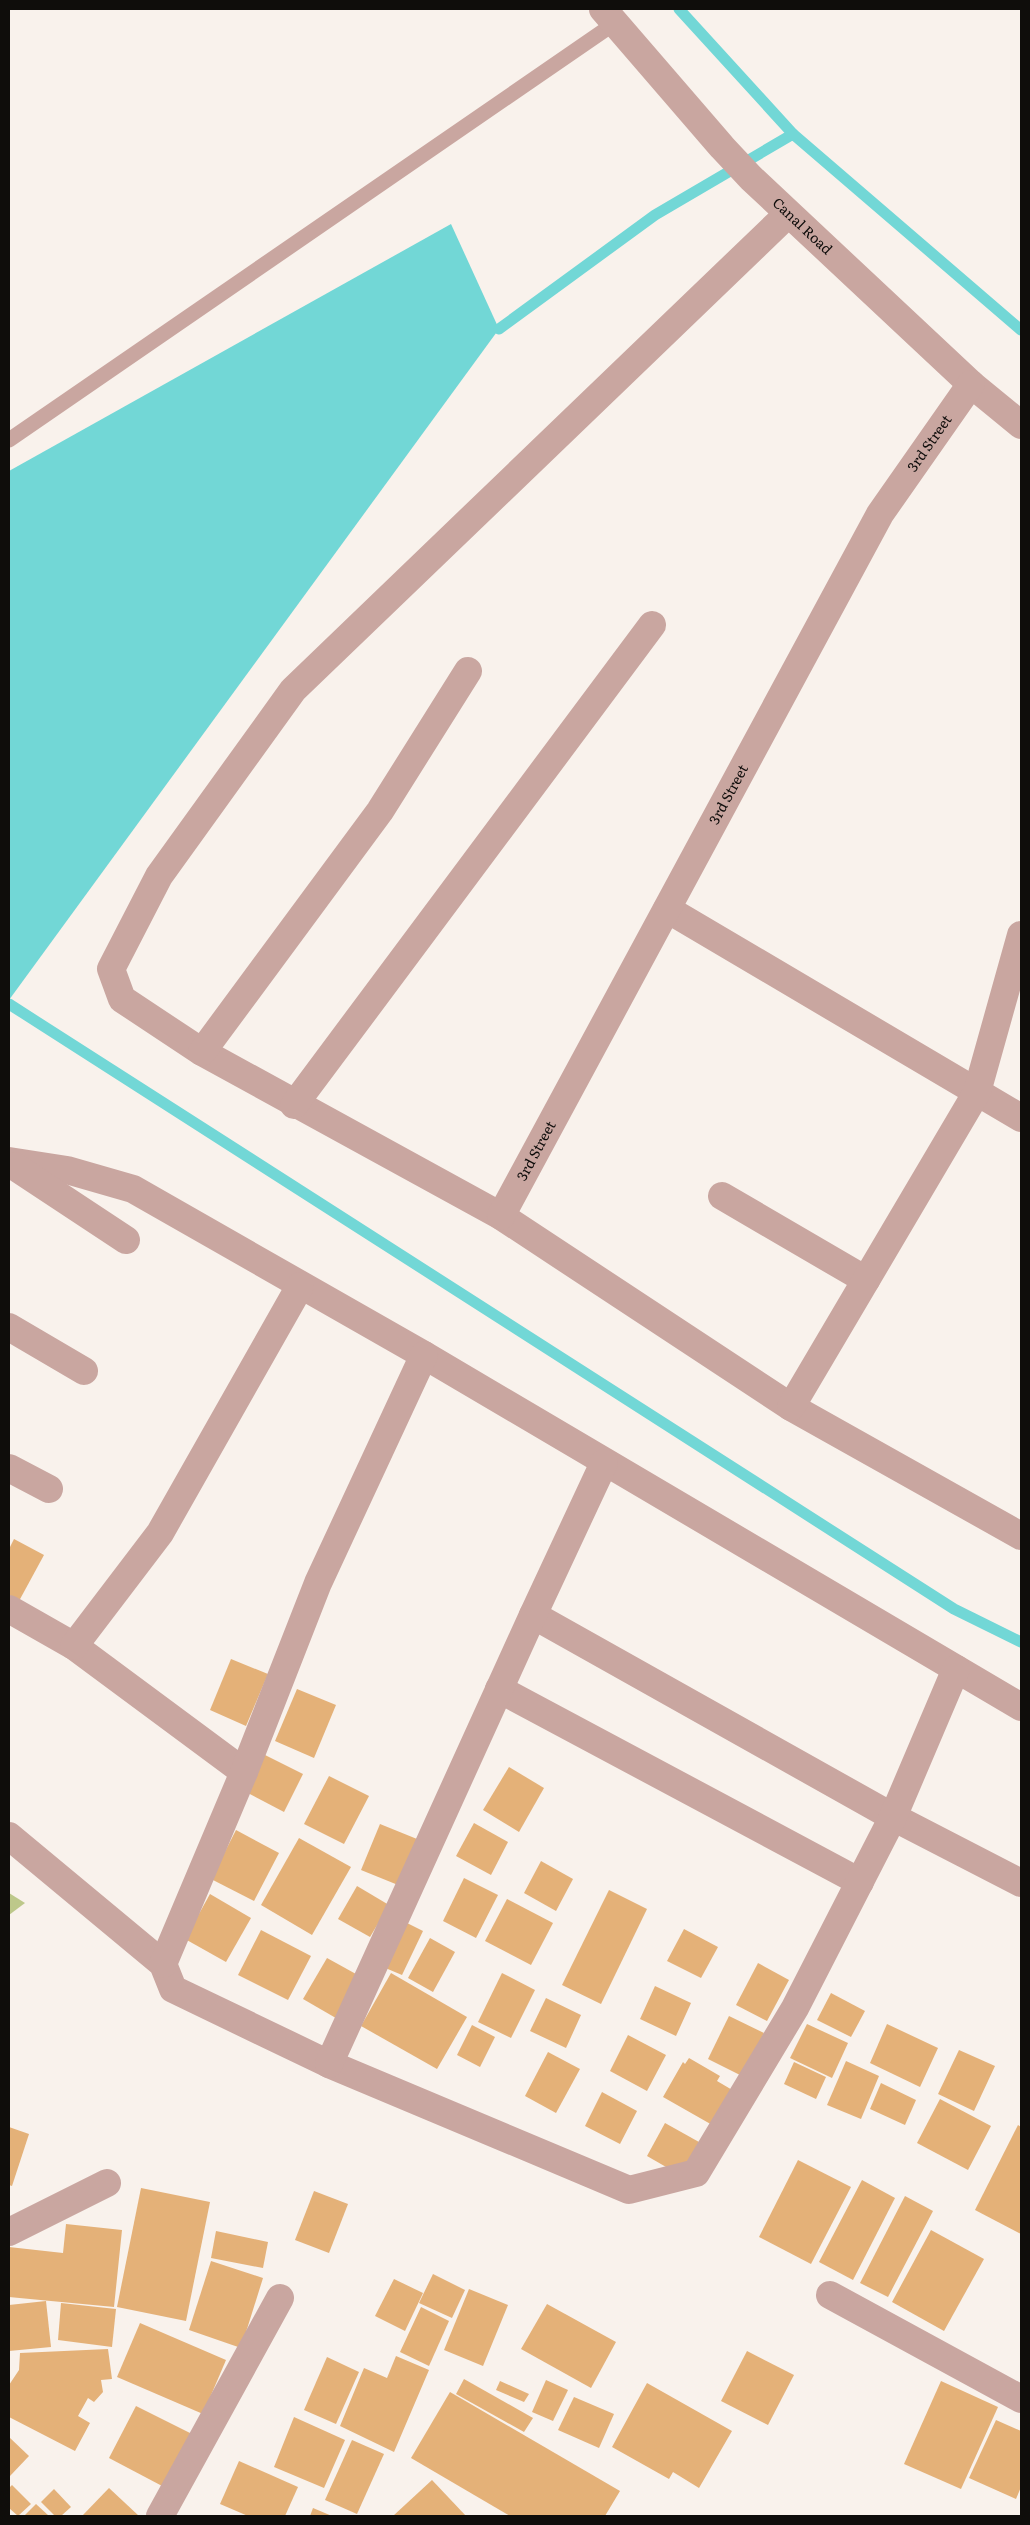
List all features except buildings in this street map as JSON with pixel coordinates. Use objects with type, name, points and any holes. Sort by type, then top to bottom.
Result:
[{"type":"street","name":"Canal Road","points":[[609,16],[751,178],[970,384],[1021,426]]},
{"type":"street","points":[[788,214],[293,690],[159,876],[111,969],[122,999],[202,1052],[294,1105],[501,1216],[791,1407],[1021,1536]]},
{"type":"street","name":"3rd Street","points":[[501,1216],[880,514],[970,384]]},
{"type":"street","points":[[294,1105],[652,625]]},
{"type":"street","points":[[202,1052],[380,811],[468,671]]},
{"type":"street","points":[[667,908],[1021,1118]]},
{"type":"street","points":[[791,1407],[977,1092],[1021,936]]},
{"type":"street","points":[[9,1161],[126,1240]]},
{"type":"street","points":[[9,1161],[67,1170],[133,1189],[300,1286],[424,1355],[604,1463],[1021,1707]]},
{"type":"street","points":[[722,1196],[866,1280]]},
{"type":"street","points":[[74,1646],[160,1532],[300,1286]]},
{"type":"street","points":[[9,1327],[84,1372]]},
{"type":"street","points":[[163,1964],[244,1772],[318,1583],[424,1355]]},
{"type":"street","points":[[330,2064],[532,1615],[604,1463]]},
{"type":"street","points":[[9,1468],[49,1489]]},
{"type":"street","points":[[9,1609],[74,1646],[244,1772]]},
{"type":"street","points":[[532,1615],[893,1818],[1021,1883]]},
{"type":"street","points":[[9,1836],[163,1964],[173,1989],[330,2064],[629,2190],[696,2173],[796,2008],[893,1818],[956,1669]]},
{"type":"street","points":[[499,1688],[860,1882]]},
{"type":"street","points":[[9,2232],[107,2183]]},
{"type":"street","points":[[830,2295],[1021,2399]]},
{"type":"street","points":[[160,2516],[280,2298]]},
{"type":"lane","points":[[9,440],[609,16]]},
{"type":"green space","points":[[9,1893],[25,1903],[9,1915]]},
{"type":"water","points":[[451,224],[499,329],[9,1000],[9,471]]},
{"type":"waterway","points":[[679,9],[793,134]]},
{"type":"waterway","points":[[499,329],[655,215],[793,134],[1021,330]]},
{"type":"waterway","points":[[9,1004],[954,1609],[1021,1642]]}]
